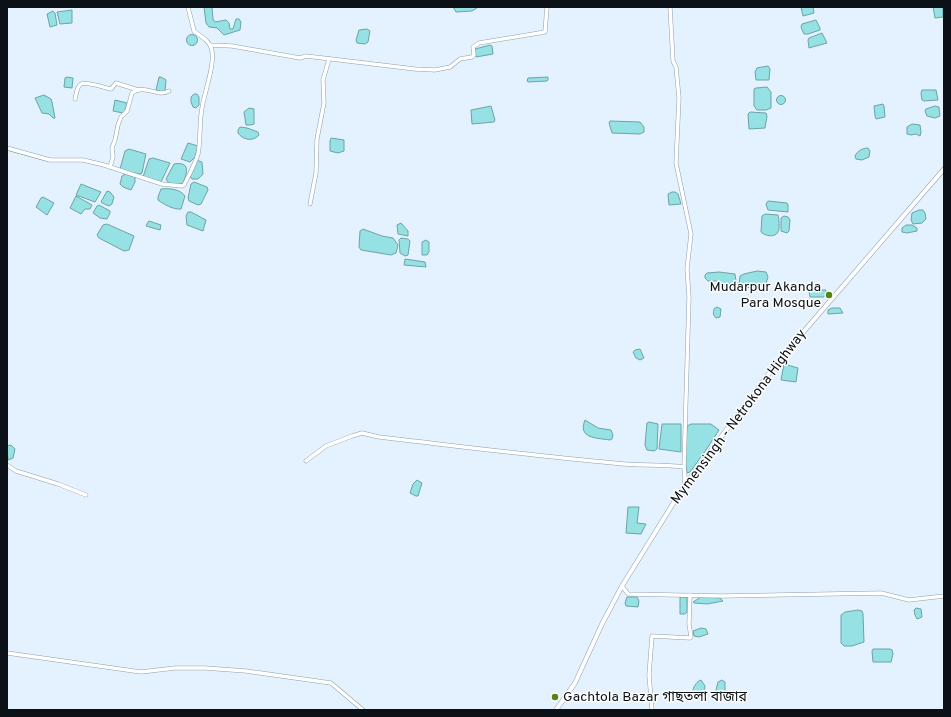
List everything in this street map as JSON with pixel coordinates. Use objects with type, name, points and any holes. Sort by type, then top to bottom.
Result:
[{"type":"main road","name":"Mymensingh - Netrokona Highway","points":[[556,710],[575,683],[602,624],[622,586],[684,486],[780,359],[944,168]]},
{"type":"street","points":[[7,148],[50,160],[83,160],[162,184],[179,186],[184,185],[198,156],[201,109],[212,59],[212,48],[206,40],[194,31],[188,7]]},
{"type":"street","points":[[210,45],[232,46],[300,58],[306,56],[435,70],[450,67],[460,59],[473,56],[473,46],[479,43],[545,32],[547,7]]},
{"type":"street","points":[[670,7],[673,61],[676,67],[679,98],[676,163],[691,234],[687,269],[689,297],[684,486]]},
{"type":"street","points":[[310,204],[316,173],[317,139],[324,103],[323,80],[329,59]]},
{"type":"street","points":[[75,99],[80,85],[83,83],[89,83],[112,89],[116,83],[138,90]]},
{"type":"street","points":[[110,167],[113,156],[112,148],[118,125],[121,117],[126,113],[132,93],[143,89],[162,94],[169,92]]},
{"type":"street","points":[[306,461],[326,446],[362,433],[379,437],[537,456],[616,464],[663,465],[684,468]]},
{"type":"street","points":[[7,465],[16,471],[58,484],[86,495]]},
{"type":"street","points":[[622,586],[628,594],[690,595],[881,593],[909,600],[944,596]]},
{"type":"street","points":[[652,710],[649,675],[652,636],[691,637],[689,624],[690,595]]},
{"type":"street","points":[[7,653],[141,672],[175,668],[205,668],[246,671],[331,683],[363,710]]},
{"type":"shaded area","points":[[204,7],[212,7],[213,19],[215,22],[226,20],[229,23],[230,29],[233,29],[236,19],[239,19],[241,22],[240,30],[224,35],[217,28],[209,27],[206,23]]},
{"type":"shaded area","points":[[453,7],[477,8],[472,11],[456,12]]},
{"type":"shaded area","points":[[801,7],[813,7],[814,13],[803,16]]},
{"type":"shaded area","points":[[933,7],[943,7],[943,17],[935,18]]},
{"type":"shaded area","points":[[72,10],[72,23],[60,24],[57,12]]},
{"type":"shaded area","points":[[53,11],[55,13],[57,25],[50,27],[47,14]]},
{"type":"shaded area","points":[[816,20],[820,30],[804,34],[801,27],[802,24]]},
{"type":"shaded area","points":[[367,29],[370,31],[368,42],[365,44],[357,43],[356,40],[359,30]]},
{"type":"shaded area","points":[[822,33],[827,43],[809,48],[809,38]]},
{"type":"shaded area","points":[[192,34],[196,36],[198,40],[196,44],[192,46],[188,44],[186,40],[188,36]]},
{"type":"shaded area","points":[[490,45],[492,46],[493,54],[476,57],[475,49]]},
{"type":"shaded area","points":[[768,66],[770,69],[769,80],[756,80],[755,72],[757,68]]},
{"type":"shaded area","points":[[159,77],[166,80],[165,91],[162,92],[156,90]]},
{"type":"shaded area","points":[[548,77],[547,81],[527,81],[528,78]]},
{"type":"shaded area","points":[[65,78],[73,78],[72,88],[64,87]]},
{"type":"shaded area","points":[[767,87],[771,92],[771,108],[766,110],[757,110],[754,106],[754,89]]},
{"type":"shaded area","points":[[922,90],[936,90],[938,100],[922,100]]},
{"type":"shaded area","points":[[194,94],[197,94],[199,97],[199,105],[196,108],[193,107],[191,102],[191,97]]},
{"type":"shaded area","points":[[44,95],[51,99],[55,118],[49,114],[42,113],[35,98]]},
{"type":"shaded area","points":[[779,96],[783,96],[785,100],[783,104],[779,104],[777,102],[777,98]]},
{"type":"shaded area","points":[[115,100],[127,103],[123,113],[113,111]]},
{"type":"shaded area","points":[[883,104],[885,117],[876,119],[874,106]]},
{"type":"shaded area","points":[[491,106],[495,120],[494,122],[472,124],[471,110]]},
{"type":"shaded area","points":[[935,106],[939,107],[940,116],[935,118],[927,116],[925,111],[926,109]]},
{"type":"shaded area","points":[[249,108],[254,109],[254,124],[246,125],[244,112]]},
{"type":"shaded area","points":[[750,112],[766,113],[765,128],[749,129],[748,114]]},
{"type":"shaded area","points":[[610,121],[640,122],[644,127],[644,132],[640,134],[612,133],[609,123]]},
{"type":"shaded area","points":[[912,124],[920,125],[920,136],[916,134],[907,134],[907,127]]},
{"type":"shaded area","points":[[240,127],[258,132],[259,135],[254,139],[245,139],[238,133]]},
{"type":"shaded area","points":[[331,138],[344,140],[344,151],[338,153],[330,151]]},
{"type":"shaded area","points":[[188,143],[198,146],[195,157],[190,162],[181,159]]},
{"type":"shaded area","points":[[868,148],[870,151],[869,157],[862,160],[856,159],[855,156],[857,153],[862,149]]},
{"type":"shaded area","points":[[129,149],[146,154],[142,173],[140,174],[122,171],[120,169],[125,151]]},
{"type":"shaded area","points":[[153,158],[170,163],[161,182],[143,177],[149,159]]},
{"type":"shaded area","points":[[196,160],[202,162],[203,174],[198,179],[192,179],[190,176]]},
{"type":"shaded area","points":[[174,164],[183,164],[185,166],[186,172],[183,183],[181,184],[171,184],[166,179]]},
{"type":"shaded area","points":[[125,174],[135,177],[135,182],[131,190],[120,184],[122,176]]},
{"type":"shaded area","points":[[194,182],[207,187],[208,190],[201,204],[198,205],[189,201],[188,198],[191,184]]},
{"type":"shaded area","points":[[81,184],[101,192],[95,202],[76,195]]},
{"type":"shaded area","points":[[161,189],[174,190],[185,196],[181,209],[172,208],[158,200]]},
{"type":"shaded area","points":[[107,191],[114,197],[112,204],[109,206],[101,202]]},
{"type":"shaded area","points":[[672,192],[678,194],[681,204],[669,205],[668,194]]},
{"type":"shaded area","points":[[76,196],[92,205],[90,209],[85,209],[81,214],[70,208]]},
{"type":"shaded area","points":[[43,197],[54,203],[47,215],[36,207]]},
{"type":"shaded area","points":[[768,201],[787,203],[788,212],[768,210],[766,204]]},
{"type":"shaded area","points":[[99,205],[110,211],[107,219],[100,218],[93,213]]},
{"type":"shaded area","points":[[923,210],[926,219],[922,223],[913,224],[911,220],[912,213]]},
{"type":"shaded area","points":[[188,212],[191,212],[206,220],[203,231],[187,225],[186,216]]},
{"type":"shaded area","points":[[765,214],[778,215],[779,228],[777,234],[772,236],[761,232],[762,216]]},
{"type":"shaded area","points":[[784,216],[788,217],[790,220],[789,231],[787,233],[781,231],[781,218]]},
{"type":"shaded area","points":[[149,221],[161,225],[160,230],[146,226]]},
{"type":"shaded area","points":[[401,223],[408,231],[408,236],[398,234],[397,225]]},
{"type":"shaded area","points":[[107,224],[134,236],[129,250],[124,251],[99,238],[97,235],[103,225]]},
{"type":"shaded area","points":[[906,225],[912,225],[917,228],[917,231],[907,233],[902,232],[902,228]]},
{"type":"shaded area","points":[[363,229],[382,236],[393,238],[398,245],[396,253],[391,255],[361,250],[359,247],[360,231]]},
{"type":"shaded area","points":[[401,238],[408,239],[410,241],[408,255],[405,256],[400,253],[399,240]]},
{"type":"shaded area","points":[[426,240],[429,242],[429,252],[427,255],[422,255],[422,242]]},
{"type":"shaded area","points":[[405,259],[425,262],[426,267],[404,265]]},
{"type":"shaded area","points":[[757,271],[766,272],[768,277],[765,286],[743,288],[739,285],[740,276]]},
{"type":"shaded area","points":[[719,272],[735,274],[736,281],[729,284],[727,287],[716,281],[708,281],[705,278],[707,273]]},
{"type":"shaded area","points":[[810,284],[814,284],[816,290],[826,290],[824,297],[810,297],[808,286]]},
{"type":"shaded area","points":[[717,307],[721,309],[720,317],[716,318],[713,312]]},
{"type":"shaded area","points":[[832,308],[840,308],[843,313],[828,314],[828,310]]},
{"type":"shaded area","points":[[640,349],[644,358],[640,360],[636,358],[633,352]]},
{"type":"shaded area","points":[[784,364],[798,368],[796,382],[781,380]]},
{"type":"shaded area","points":[[585,420],[598,428],[611,430],[613,435],[612,439],[595,438],[586,434],[583,426]]},
{"type":"shaded area","points":[[647,423],[658,424],[657,449],[654,451],[647,450],[645,445]]},
{"type":"shaded area","points":[[662,424],[681,424],[681,452],[659,449]]},
{"type":"shaded area","points":[[691,424],[711,424],[719,430],[690,472],[687,473],[685,461],[687,426]]},
{"type":"shaded area","points":[[10,445],[15,449],[13,458],[8,460],[7,446]]},
{"type":"shaded area","points":[[417,480],[422,483],[418,496],[416,496],[410,493],[413,484]]},
{"type":"shaded area","points":[[628,507],[639,507],[637,523],[646,524],[641,534],[626,533]]},
{"type":"shaded area","points":[[627,597],[637,597],[639,601],[638,607],[626,606],[625,603]]},
{"type":"shaded area","points":[[680,597],[687,597],[687,612],[685,614],[680,614]]},
{"type":"shaded area","points":[[701,597],[720,598],[723,601],[707,604],[693,602]]},
{"type":"shaded area","points":[[916,608],[921,609],[922,617],[917,619],[914,610]]},
{"type":"shaded area","points":[[858,610],[862,611],[863,614],[864,642],[852,646],[844,646],[841,643],[841,615],[845,612]]},
{"type":"shaded area","points":[[701,628],[706,629],[708,634],[699,637],[694,636],[693,631]]},
{"type":"shaded area","points":[[873,649],[892,650],[893,654],[891,662],[873,662]]},
{"type":"shaded area","points":[[701,680],[705,686],[704,695],[699,699],[694,698],[692,696],[693,689],[697,682]]},
{"type":"shaded area","points":[[722,680],[725,682],[725,694],[722,696],[717,694],[716,690],[718,682]]},
{"type":"waterway","points":[[7,150],[47,161]]},
{"type":"place","name":"Mudarpur Akanda Para Mosque","points":[[829,295]]},
{"type":"place","name":"Gachtola Bazar গাছতলা বাজার","points":[[555,697]]}]
